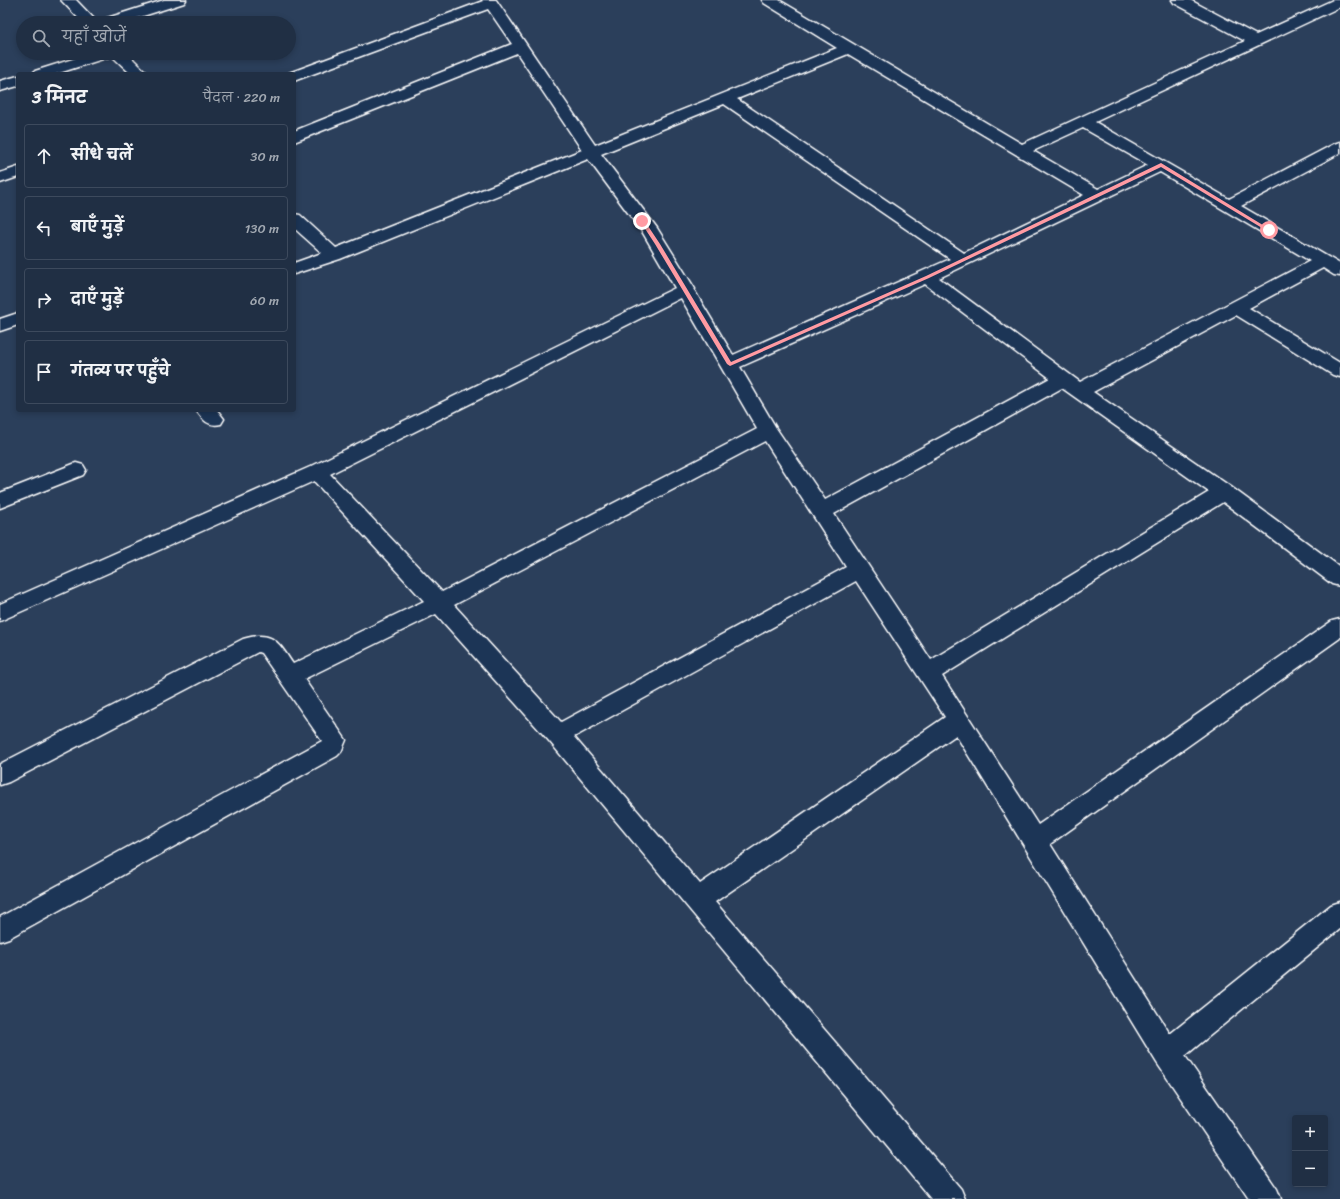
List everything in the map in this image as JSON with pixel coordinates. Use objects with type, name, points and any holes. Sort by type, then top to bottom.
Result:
[{"type":"street","points":[[68,0],[84,16]]},
{"type":"street","points":[[128,16],[179,0]]},
{"type":"street","points":[[769,0],[848,49],[1022,150],[1096,196]]},
{"type":"street","points":[[1179,0],[1256,41]]},
{"type":"street","points":[[296,75],[490,1],[591,151],[651,232],[686,289],[768,431],[959,720],[1167,1054],[1266,1199]]},
{"type":"street","points":[[1022,150],[1340,2]]},
{"type":"street","points":[[296,136],[521,46]]},
{"type":"street","points":[[296,268],[334,255],[848,49]]},
{"type":"street","points":[[46,72],[85,60]]},
{"type":"street","points":[[125,60],[138,72]]},
{"type":"street","points":[[0,86],[16,82]]},
{"type":"street","points":[[725,98],[962,260]]},
{"type":"street","points":[[1082,122],[1161,165],[1340,271]]},
{"type":"street","points":[[1228,206],[1340,147]]},
{"type":"street","points":[[730,364],[927,277],[1161,165]]},
{"type":"street","points":[[0,178],[16,173]]},
{"type":"street","points":[[296,221],[334,255]]},
{"type":"street","points":[[1079,391],[1323,261]]},
{"type":"street","points":[[927,277],[1079,391],[1224,492],[1340,578]]},
{"type":"street","points":[[0,613],[318,472],[686,289]]},
{"type":"street","points":[[1237,308],[1340,372]]},
{"type":"street","points":[[0,325],[16,320]]},
{"type":"street","points":[[822,511],[1063,379]]},
{"type":"street","points":[[290,676],[440,603],[768,431]]},
{"type":"street","points":[[0,501],[76,470]]},
{"type":"street","points":[[318,472],[440,603],[558,735],[950,1199]]},
{"type":"street","points":[[928,673],[1224,492]]},
{"type":"street","points":[[558,735],[860,569]]},
{"type":"street","points":[[1034,841],[1340,627]]},
{"type":"street","points":[[0,775],[251,645],[263,644],[269,647],[334,740],[333,745],[329,749],[0,930]]},
{"type":"street","points":[[698,900],[959,720]]},
{"type":"street","points":[[1167,1054],[1340,913]]},
{"type":"route","points":[[642,221],[651,232],[730,364],[927,277],[1161,165],[1269,230]]}]
